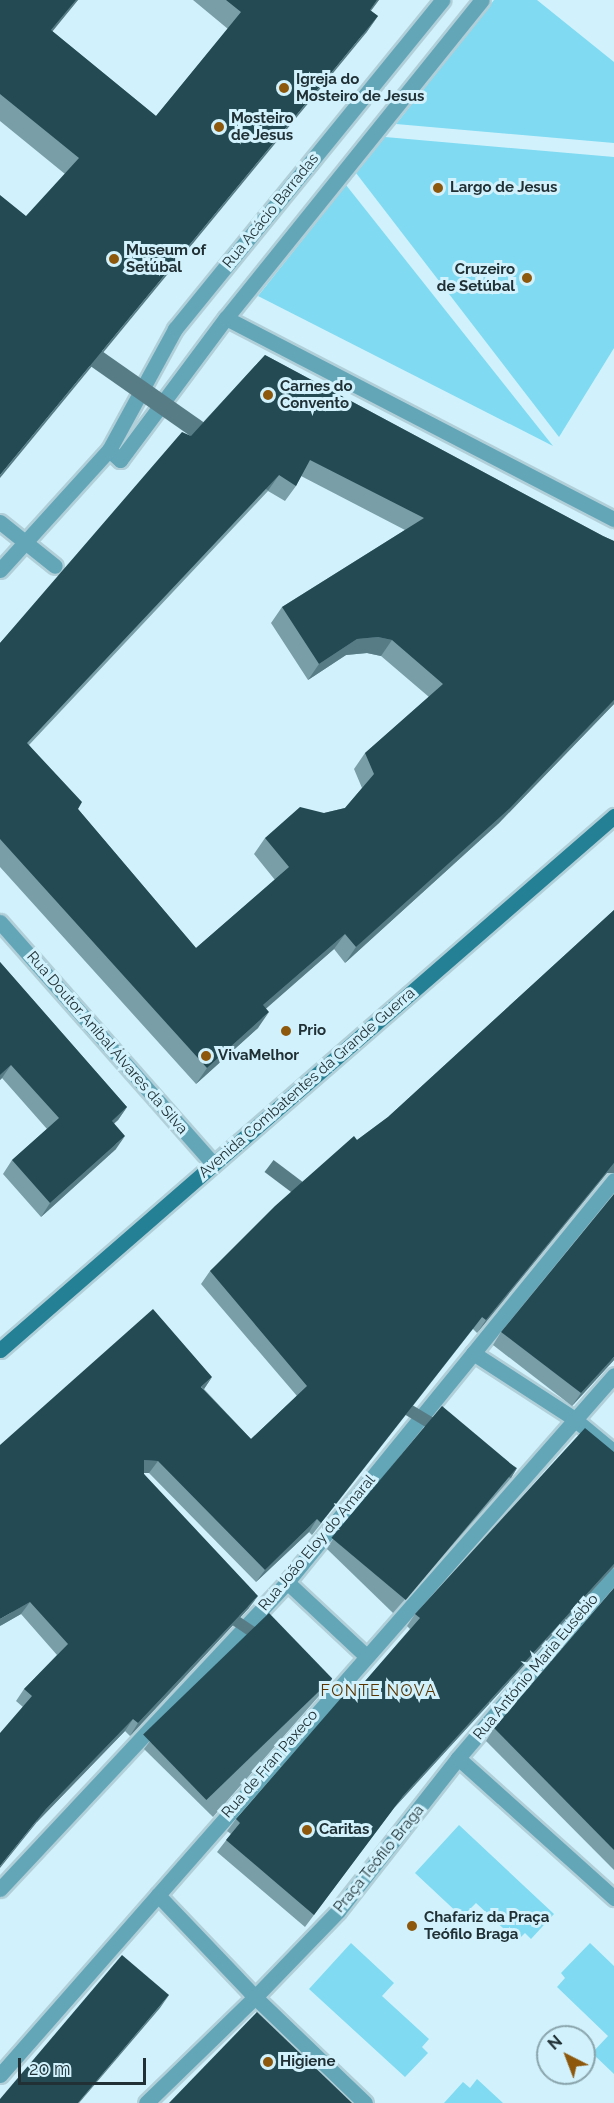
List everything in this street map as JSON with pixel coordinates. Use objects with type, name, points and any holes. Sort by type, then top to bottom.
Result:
[{"type":"main road","name":"Avenida Combatentes da Grande Guerra","points":[[0,1350],[614,816]]},
{"type":"street","name":"Rua Acácio Barradas","points":[[0,570],[109,450],[175,329],[442,0]]},
{"type":"street","points":[[109,450],[120,460],[226,318],[482,0]]},
{"type":"street","points":[[226,318],[614,519]]},
{"type":"street","points":[[0,522],[55,566]]},
{"type":"street","name":"Rua Doutor Aníbal Álvares da Silva","points":[[0,922],[213,1164]]},
{"type":"street","name":"Rua João Eloy do Amaral","points":[[0,1889],[261,1600],[287,1582],[614,1180]]},
{"type":"street","points":[[473,1353],[573,1418],[614,1452]]},
{"type":"street","name":"Rua de Fran Paxeco","points":[[0,2075],[365,1655],[573,1418],[614,1375]]},
{"type":"street","name":"Rua António Maria Eusébio","points":[[458,1758],[614,1575]]},
{"type":"street","points":[[287,1582],[365,1655]]},
{"type":"street","points":[[458,1758],[614,1898]]},
{"type":"street","name":"Praça Teófilo Braga","points":[[146,2103],[255,1997],[338,1911],[458,1758]]},
{"type":"street","points":[[158,1895],[255,1997],[365,2103]]},
{"type":"shaded area","points":[[494,0],[537,0],[614,62],[614,143],[396,124]]},
{"type":"shaded area","points":[[385,137],[614,157],[614,348],[559,437],[356,173]]},
{"type":"shaded area","points":[[346,185],[553,446],[258,296]]},
{"type":"shaded area","points":[[459,1825],[554,1914],[531,1939],[525,1933],[517,1941],[476,1903],[462,1917],[415,1873]]},
{"type":"shaded area","points":[[351,1943],[394,1983],[382,1996],[429,2039],[422,2047],[428,2053],[405,2077],[309,1989]]},
{"type":"shaded area","points":[[590,1943],[614,1966],[614,2074],[596,2057],[596,2049],[608,2036],[557,1987],[565,1978],[561,1973]]},
{"type":"shaded area","points":[[477,2079],[503,2103],[444,2103],[463,2082],[470,2088]]},
{"type":"building","points":[[0,0],[76,0],[51,30],[156,116],[241,12],[226,0],[377,0],[370,10],[378,16],[0,475],[0,195],[26,216],[79,158],[0,94]]},
{"type":"building","points":[[265,355],[614,541],[614,700],[510,808],[356,947],[345,934],[263,1005],[269,1012],[207,1068],[0,839],[0,643],[182,432],[191,436]],"holes":[[[310,460],[424,518],[282,607],[319,664],[357,639],[378,637],[392,640],[443,684],[365,753],[374,774],[345,808],[324,813],[300,807],[265,838],[289,867],[196,948],[78,809],[82,802],[27,743],[279,475],[296,486]]]},
{"type":"building","points":[[614,910],[614,1163],[486,1320],[482,1317],[321,1523],[317,1519],[265,1570],[158,1461],[144,1460],[144,1474],[258,1596],[138,1723],[133,1719],[46,1809],[0,1866],[0,1733],[32,1696],[24,1689],[68,1644],[30,1602],[0,1619],[0,1445],[153,1309],[212,1377],[201,1387],[251,1439],[307,1386],[210,1271],[275,1206],[354,1136],[357,1140],[388,1117]]},
{"type":"building","points":[[0,962],[127,1107],[112,1121],[125,1136],[50,1203],[12,1160],[59,1118],[11,1065],[0,1075]]},
{"type":"building","points":[[614,1194],[614,1357],[581,1393],[501,1332]]},
{"type":"building","points":[[442,1406],[516,1468],[406,1600],[331,1538]]},
{"type":"building","points":[[585,1428],[614,1452],[614,1564],[403,1796],[314,1915],[226,1840],[240,1823],[236,1819],[348,1690],[353,1695],[420,1618],[415,1614]]},
{"type":"building","points":[[614,1588],[614,1850],[494,1728]]},
{"type":"building","points":[[269,1613],[332,1678],[206,1800],[143,1735]]},
{"type":"building","points":[[122,1955],[169,1995],[78,2103],[0,2103],[0,2099]]},
{"type":"building","points":[[257,2012],[352,2103],[169,2103]]},
{"type":"place","name":"Igreja do Mosteiro de Jesus","points":[[284,88]]},
{"type":"place","name":"Mosteiro de Jesus","points":[[219,127]]},
{"type":"place","name":"Largo de Jesus","points":[[438,188]]},
{"type":"place","name":"Museum of Setúbal","points":[[114,259]]},
{"type":"place","name":"Cruzeiro de Setúbal","points":[[527,278]]},
{"type":"place","name":"Carnes do Convento","points":[[268,395]]},
{"type":"place","name":"Prio","points":[[286,1031]]},
{"type":"place","name":"VivaMelhor","points":[[206,1056]]},
{"type":"place","name":"Caritas","points":[[307,1830]]},
{"type":"place","name":"Chafariz da Praça Teófilo Braga","points":[[412,1926]]},
{"type":"place","name":"Higiene","points":[[268,2062]]},
{"type":"district","name":"FONTE NOVA","points":[[379,1691]]}]
